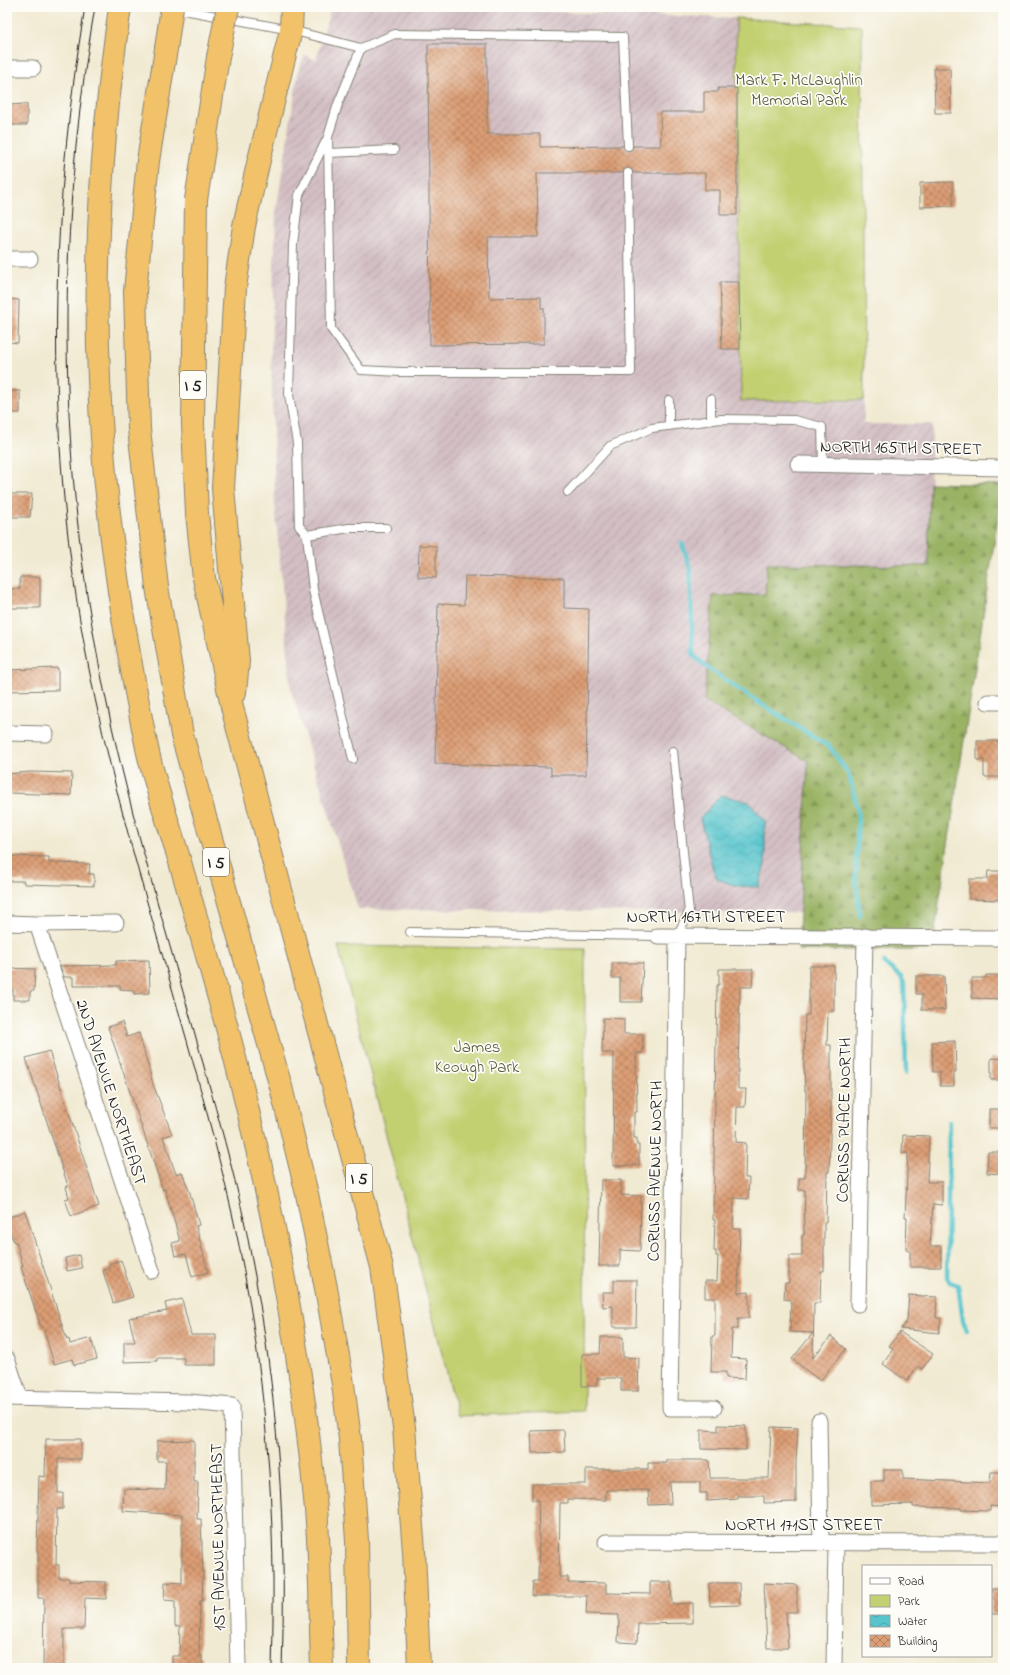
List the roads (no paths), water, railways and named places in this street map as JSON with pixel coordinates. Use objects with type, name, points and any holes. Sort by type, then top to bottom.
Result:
[{"type":"highway","points":[[120,7],[110,77],[97,256],[98,381],[108,496],[122,611],[148,753],[241,1080],[276,1230],[295,1340],[316,1501],[322,1668]]},
{"type":"highway","name":"I 5","points":[[172,7],[148,161],[135,291],[139,429],[157,587],[182,735],[281,1087],[307,1194],[326,1288],[343,1384],[350,1439],[357,1541],[359,1668]]},
{"type":"highway","name":"I 5","points":[[228,7],[218,57],[196,200],[193,424],[197,514],[204,578],[233,711],[382,1267],[404,1428],[414,1550],[418,1664]]},
{"type":"highway","points":[[233,711],[238,661],[223,488],[235,288],[244,226],[291,30],[292,7]]},
{"type":"street","points":[[7,68],[33,68]]},
{"type":"street","points":[[7,259],[30,259]]},
{"type":"street","name":"NORTH 165TH STREET","points":[[798,464],[1003,468]]},
{"type":"street","points":[[988,702],[1003,702]]},
{"type":"street","points":[[7,733],[46,734]]},
{"type":"street","points":[[7,923],[116,923]]},
{"type":"street","name":"2ND AVENUE NORTHEAST","points":[[37,924],[152,1271]]},
{"type":"street","name":"NORTH 167TH STREET","points":[[658,936],[1003,938]]},
{"type":"street","name":"CORLISS AVENUE NORTH","points":[[677,936],[670,1408],[714,1408]]},
{"type":"street","name":"CORLISS PLACE NORTH","points":[[858,1304],[865,936]]},
{"type":"street","points":[[7,1359],[14,1398]]},
{"type":"street","name":"1ST AVENUE NORTHEAST","points":[[14,1398],[189,1402],[232,1406],[238,1668]]},
{"type":"street","points":[[819,1421],[828,1544],[834,1668]]},
{"type":"street","name":"NORTH 171ST STREET","points":[[606,1542],[1003,1544]]},
{"type":"lane","points":[[168,7],[291,30],[360,48],[395,34],[623,37],[628,146]]},
{"type":"lane","points":[[353,759],[313,590],[307,535],[299,526],[297,443],[289,395],[294,244],[299,195],[328,137],[338,104],[360,48]]},
{"type":"lane","points":[[328,137],[331,329],[360,370],[401,372],[631,372],[628,173]]},
{"type":"lane","points":[[329,153],[394,150]]},
{"type":"lane","points":[[711,399],[711,420]]},
{"type":"lane","points":[[669,400],[669,426]]},
{"type":"lane","points":[[568,492],[610,446],[652,428],[711,420],[794,420],[822,427],[823,464]]},
{"type":"lane","points":[[307,535],[323,534],[349,528],[386,528]]},
{"type":"lane","points":[[673,751],[689,912],[677,936]]},
{"type":"lane","name":"NORTH 167TH STREET","points":[[410,932],[658,936]]},
{"type":"water","points":[[721,795],[749,802],[765,821],[765,864],[759,887],[737,886],[717,879],[712,866],[700,818]]},
{"type":"waterway","points":[[682,543],[690,568],[693,655],[705,666],[755,700],[830,747],[849,775],[858,811],[856,880],[860,916]]},
{"type":"waterway","points":[[884,963],[901,977],[904,983],[906,1073]]},
{"type":"waterway","points":[[949,1122],[947,1278],[950,1282],[958,1285],[963,1321],[967,1330]]},
{"type":"tram line","points":[[85,7],[73,89],[64,171],[58,253],[56,336],[58,418],[64,500],[74,582],[88,664],[103,733],[138,871],[215,1144],[244,1269],[261,1383],[267,1439],[273,1553],[272,1668]]},
{"type":"tram line","points":[[95,7],[83,89],[74,171],[68,253],[67,336],[69,418],[75,500],[85,582],[99,664],[121,768],[148,870],[219,1119],[247,1232],[268,1357],[274,1409],[282,1512],[282,1668]]},
{"type":"park label","name":"Mark F. McLaughlin Memorial Park","points":[[799,89]]},
{"type":"park label","name":"James Keough Park","points":[[477,1056]]}]
